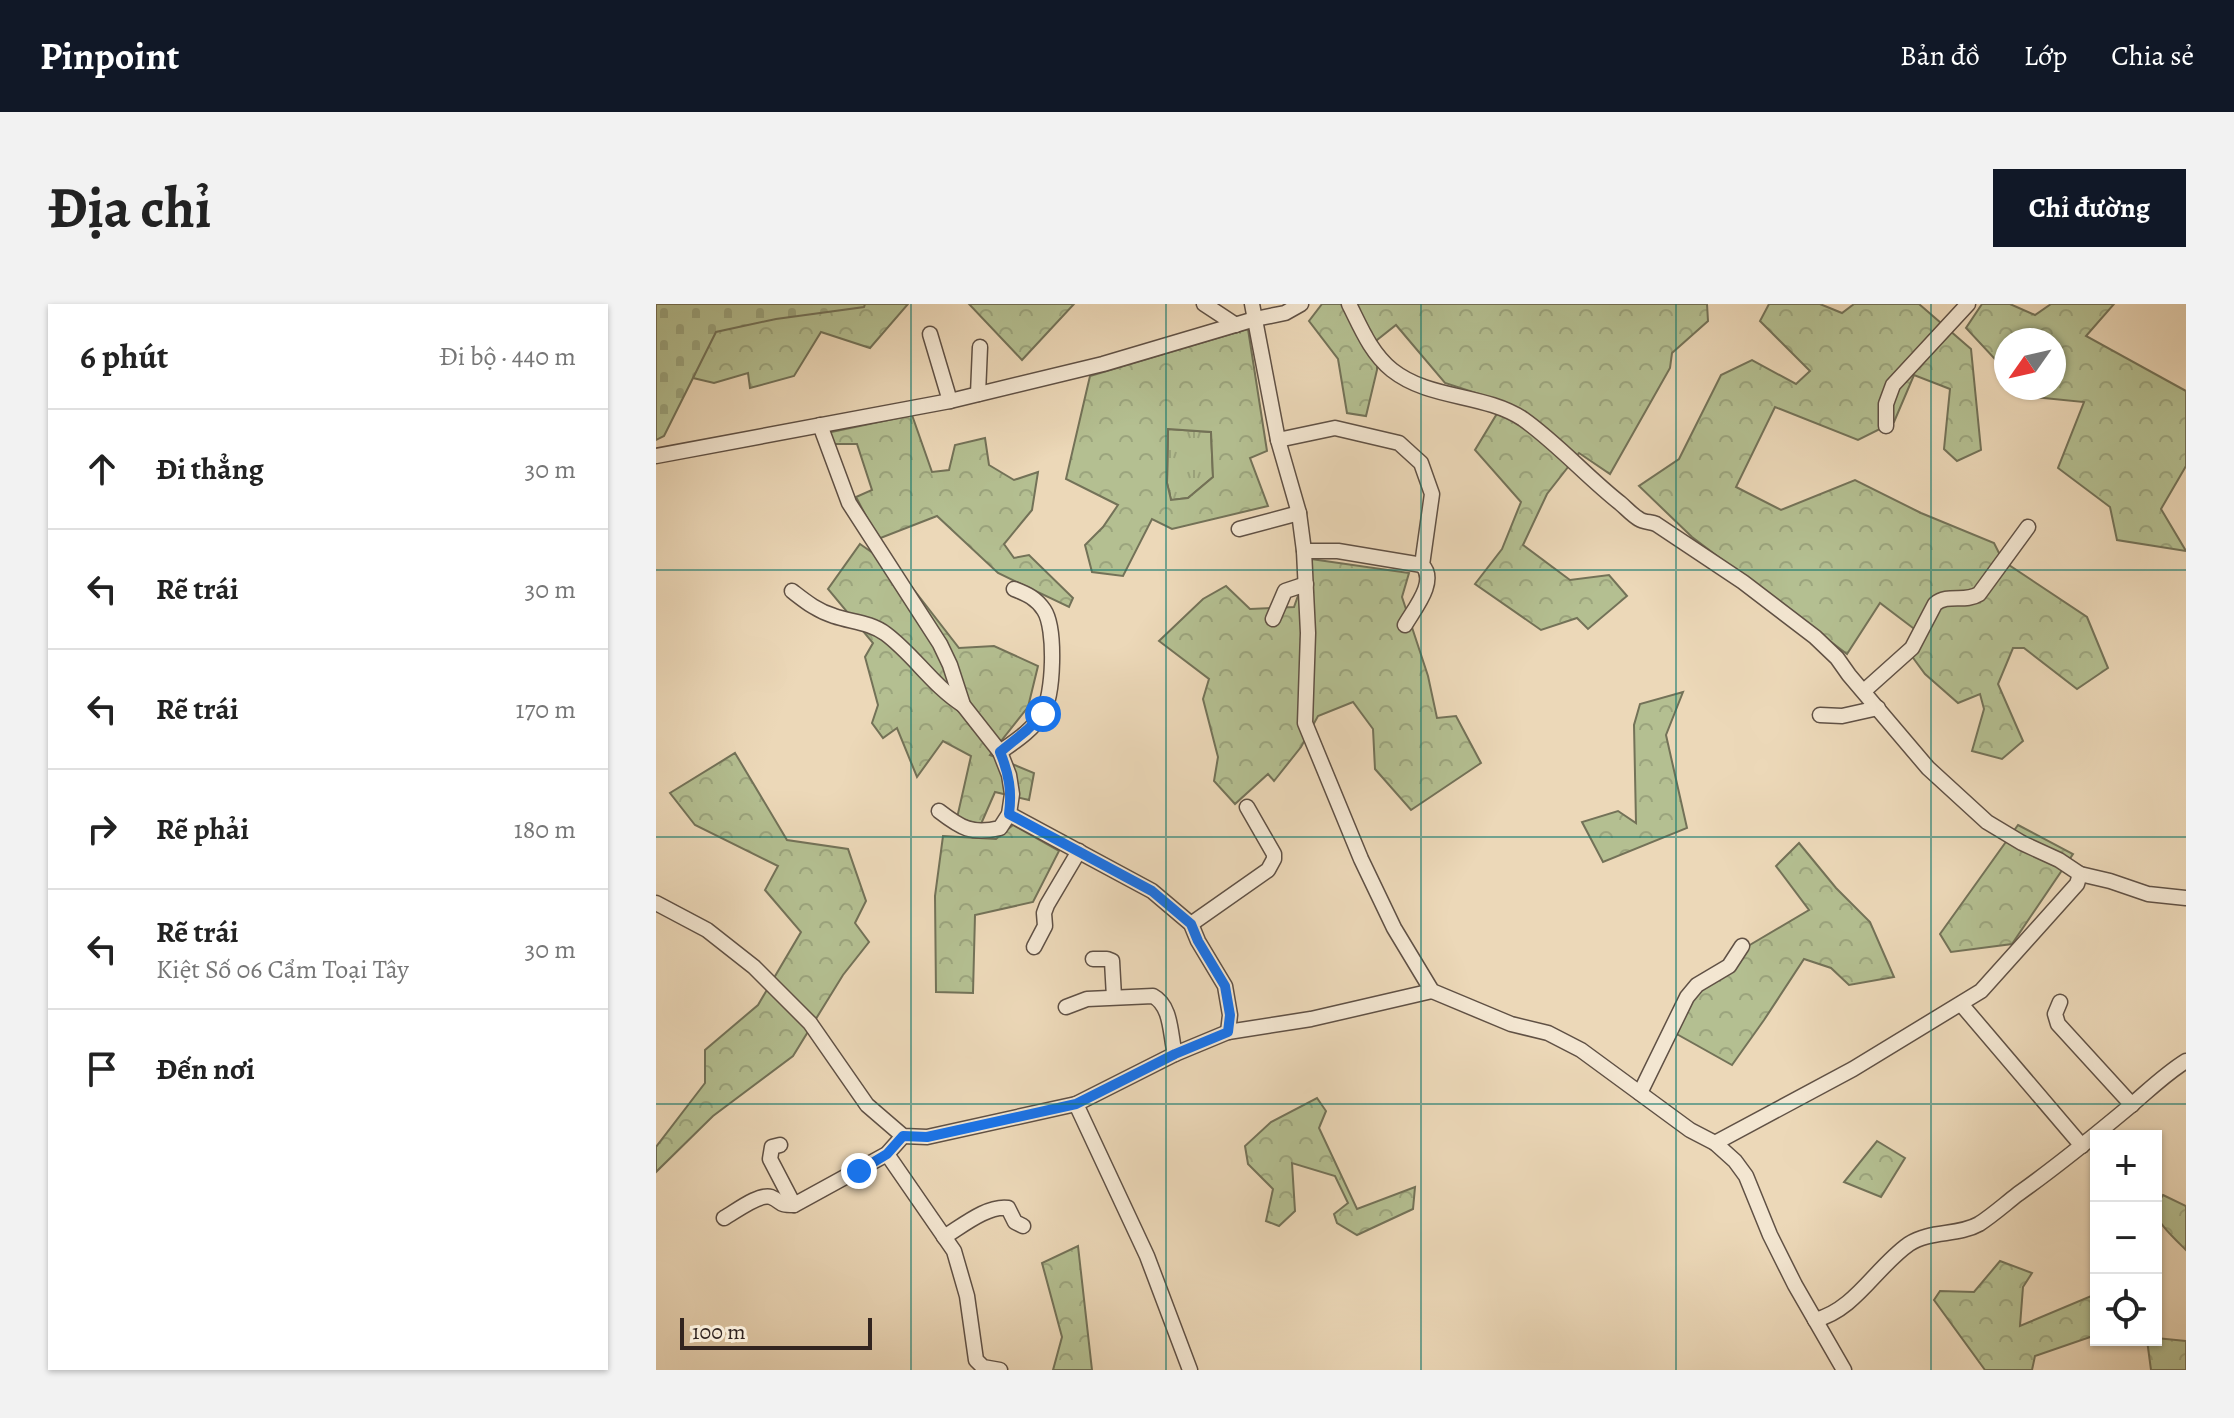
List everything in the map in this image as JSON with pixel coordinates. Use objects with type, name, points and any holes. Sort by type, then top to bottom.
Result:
[{"type":"street","points":[[1204,304],[1236,325]]},
{"type":"street","points":[[1252,304],[1278,440],[1299,513],[1304,551],[1308,633],[1305,723],[1361,859],[1394,928],[1432,991],[1511,1024],[1548,1033],[1581,1050],[1690,1130],[1715,1143],[1735,1161],[1746,1176],[1770,1235],[1844,1370]]},
{"type":"street","points":[[656,456],[950,401],[1103,364],[1285,313],[1301,304]]},
{"type":"street","points":[[1349,304],[1371,347],[1393,370],[1421,385],[1492,404],[1520,418],[1538,430],[1592,481],[1640,520],[1656,524],[1743,582],[1815,637],[1837,658],[1928,768],[1987,822],[2080,874],[2148,894],[2186,898]]},
{"type":"street","points":[[1886,426],[1886,404],[1893,385],[1968,304]]},
{"type":"street","points":[[930,334],[950,401]]},
{"type":"street","points":[[978,394],[980,347]]},
{"type":"street","points":[[820,425],[849,503],[940,644],[963,705]]},
{"type":"street","points":[[1278,440],[1335,428],[1399,443],[1421,463],[1432,494],[1422,565]]},
{"type":"street","points":[[1239,529],[1299,513]]},
{"type":"street","points":[[1864,691],[1912,648],[1939,600],[1970,599],[1979,594],[2028,527]]},
{"type":"street","points":[[1304,551],[1338,551],[1422,565],[1427,569],[1428,581],[1405,625]]},
{"type":"street","points":[[1273,619],[1285,591],[1306,584]]},
{"type":"street","points":[[1000,752],[1043,714],[1049,691],[1050,622],[1044,609],[1031,595],[1014,589]]},
{"type":"street","points":[[792,591],[817,610],[873,626],[887,635],[938,686],[963,705],[1000,752],[1012,794],[1009,814],[1000,828],[970,831],[939,811]]},
{"type":"street","points":[[1820,715],[1842,716],[1878,708]]},
{"type":"street","points":[[1191,924],[1268,870],[1274,859],[1247,807]]},
{"type":"street","points":[[1009,814],[1152,891],[1191,924],[1225,986],[1230,1015],[1228,1032]]},
{"type":"street","points":[[1034,947],[1045,926],[1047,905],[1079,851]]},
{"type":"street","points":[[1715,1143],[1853,1069],[1981,991],[2077,884],[2080,874]]},
{"type":"street","points":[[656,903],[707,930],[754,967],[810,1023],[867,1105],[903,1136],[927,1137],[1076,1104],[1175,1054],[1228,1032],[1311,1019],[1432,991]]},
{"type":"street","points":[[1640,1093],[1687,997],[1697,985],[1729,966],[1742,946]]},
{"type":"street","points":[[1093,959],[1112,961],[1114,997]]},
{"type":"street","points":[[1066,1007],[1087,999],[1158,998],[1167,1013],[1175,1054]]},
{"type":"street","points":[[2060,1002],[2055,1014],[2058,1024],[2132,1105]]},
{"type":"street","points":[[1961,1004],[2082,1146]]},
{"type":"street","points":[[1815,1320],[1845,1305],[1911,1243],[1976,1225],[2082,1146],[2171,1070],[2186,1061]]},
{"type":"street","points":[[1076,1104],[1147,1256],[1190,1370]]},
{"type":"street","points":[[724,1218],[759,1197],[771,1197],[782,1205],[794,1205],[887,1154],[903,1136]]},
{"type":"street","points":[[780,1145],[772,1147],[770,1159],[794,1205]]},
{"type":"street","points":[[887,1154],[954,1251],[967,1296],[976,1360],[983,1367],[1000,1370]]},
{"type":"street","points":[[944,1237],[988,1211],[1002,1207],[1008,1208],[1015,1222],[1023,1226]]},
{"type":"green space","points":[[656,304],[865,304],[864,307],[776,319],[716,332],[664,436],[656,440]]},
{"type":"green space","points":[[791,304],[908,304],[870,348],[821,332],[794,376],[750,388],[748,373],[714,383],[693,378],[719,315]]},
{"type":"green space","points":[[969,304],[1074,304],[1022,360]]},
{"type":"green space","points":[[1322,304],[1707,304],[1708,321],[1672,353],[1670,368],[1610,474],[1579,453],[1547,494],[1523,545],[1570,580],[1609,575],[1627,596],[1588,629],[1577,618],[1541,630],[1475,584],[1502,549],[1521,502],[1475,450],[1504,402],[1445,383],[1396,325],[1377,340],[1377,370],[1366,416],[1347,413],[1338,359],[1309,321]]},
{"type":"green space","points":[[1769,304],[1820,304],[1842,313],[1854,304],[1919,304],[1971,349],[1981,450],[1957,461],[1944,449],[1950,389],[1914,375],[1894,422],[1858,440],[1775,407],[1736,487],[1781,510],[1855,480],[1921,513],[1994,543],[2003,561],[2087,617],[2108,668],[2077,689],[2024,648],[2013,648],[1998,684],[2023,741],[2002,759],[1972,751],[1984,709],[1980,694],[1958,703],[1925,674],[1908,651],[1917,631],[1880,603],[1847,654],[1692,537],[1639,486],[1679,459],[1721,375],[1752,360],[1796,384],[1810,371],[1760,321]]},
{"type":"green space","points":[[1982,304],[2010,304],[2035,315],[2051,304],[2114,304],[2086,336],[2186,391],[2186,466],[2161,509],[2186,551],[2117,540],[2110,507],[2058,468],[2084,402],[2064,400],[2066,328],[1994,328],[1994,358],[1966,328]]},
{"type":"green space","points":[[1248,329],[1267,451],[1250,458],[1268,506],[1172,529],[1152,519],[1123,576],[1092,572],[1085,545],[1103,527],[1118,505],[1066,479],[1090,376]],"holes":[[[1168,429],[1211,432],[1213,477],[1188,498],[1171,500],[1167,483]]]},
{"type":"green space","points":[[912,415],[932,472],[949,470],[955,445],[985,438],[989,465],[1014,480],[1038,472],[1032,510],[1004,544],[1014,558],[1029,555],[1073,598],[1069,607],[998,573],[937,516],[878,539],[856,497],[872,490],[857,444],[821,444],[817,435]]},
{"type":"green space","points":[[1168,429],[1211,432],[1213,477],[1188,498],[1171,500],[1167,483]]},
{"type":"green space","points":[[860,544],[900,572],[959,648],[994,646],[1038,666],[1028,707],[990,755],[1034,773],[1029,800],[995,792],[981,824],[957,818],[971,756],[943,741],[917,777],[897,728],[883,738],[872,723],[878,705],[865,657],[873,643],[828,589]]},
{"type":"green space","points":[[1311,559],[1409,573],[1402,597],[1428,676],[1437,718],[1456,716],[1481,763],[1411,810],[1375,769],[1373,729],[1353,702],[1318,716],[1301,747],[1274,781],[1268,774],[1235,804],[1214,781],[1218,757],[1203,699],[1209,679],[1159,641],[1203,599],[1226,586],[1250,609],[1294,607]]},
{"type":"green space","points":[[1683,692],[1666,735],[1687,828],[1603,862],[1582,822],[1618,811],[1636,823],[1634,725],[1640,704]]},
{"type":"green space","points":[[735,753],[787,840],[848,849],[866,901],[855,923],[869,942],[843,975],[793,1056],[713,1116],[656,1172],[656,1147],[705,1083],[705,1050],[758,1005],[801,932],[765,890],[778,866],[695,825],[670,793]]},
{"type":"green space","points":[[1013,825],[1059,851],[1033,902],[975,915],[973,993],[936,992],[935,896],[943,836],[996,839]]},
{"type":"green space","points":[[2018,825],[2073,854],[2012,944],[1951,952],[1940,934]]},
{"type":"green space","points":[[1799,843],[1836,888],[1870,922],[1894,977],[1849,985],[1831,968],[1804,959],[1732,1065],[1666,1028],[1699,985],[1743,949],[1809,910],[1776,866]]},
{"type":"green space","points":[[1317,1098],[1326,1111],[1319,1128],[1357,1209],[1415,1187],[1413,1209],[1357,1235],[1337,1223],[1334,1214],[1348,1203],[1335,1176],[1292,1163],[1295,1211],[1279,1226],[1266,1221],[1273,1189],[1248,1164],[1245,1146],[1271,1122]]},
{"type":"green space","points":[[1877,1141],[1905,1158],[1881,1197],[1844,1182]]},
{"type":"green space","points":[[2162,1197],[2186,1206],[2186,1250],[2162,1223]]},
{"type":"green space","points":[[1078,1246],[1092,1370],[1053,1370],[1062,1337],[1042,1263]]},
{"type":"green space","points":[[2000,1261],[2032,1273],[2023,1287],[2020,1326],[2090,1297],[2090,1337],[2035,1356],[2032,1370],[1985,1370],[1934,1300],[1940,1291],[1974,1292]]},
{"type":"green space","points":[[2162,1339],[2186,1341],[2186,1370],[2151,1370],[2148,1346],[2162,1346]]},
{"type":"route","points":[[859,1171],[887,1154],[903,1136],[927,1137],[1076,1104],[1175,1054],[1228,1032],[1229,999],[1225,986],[1191,924],[1152,891],[1009,814],[1012,794],[1000,752],[1015,742],[1043,714]]}]
